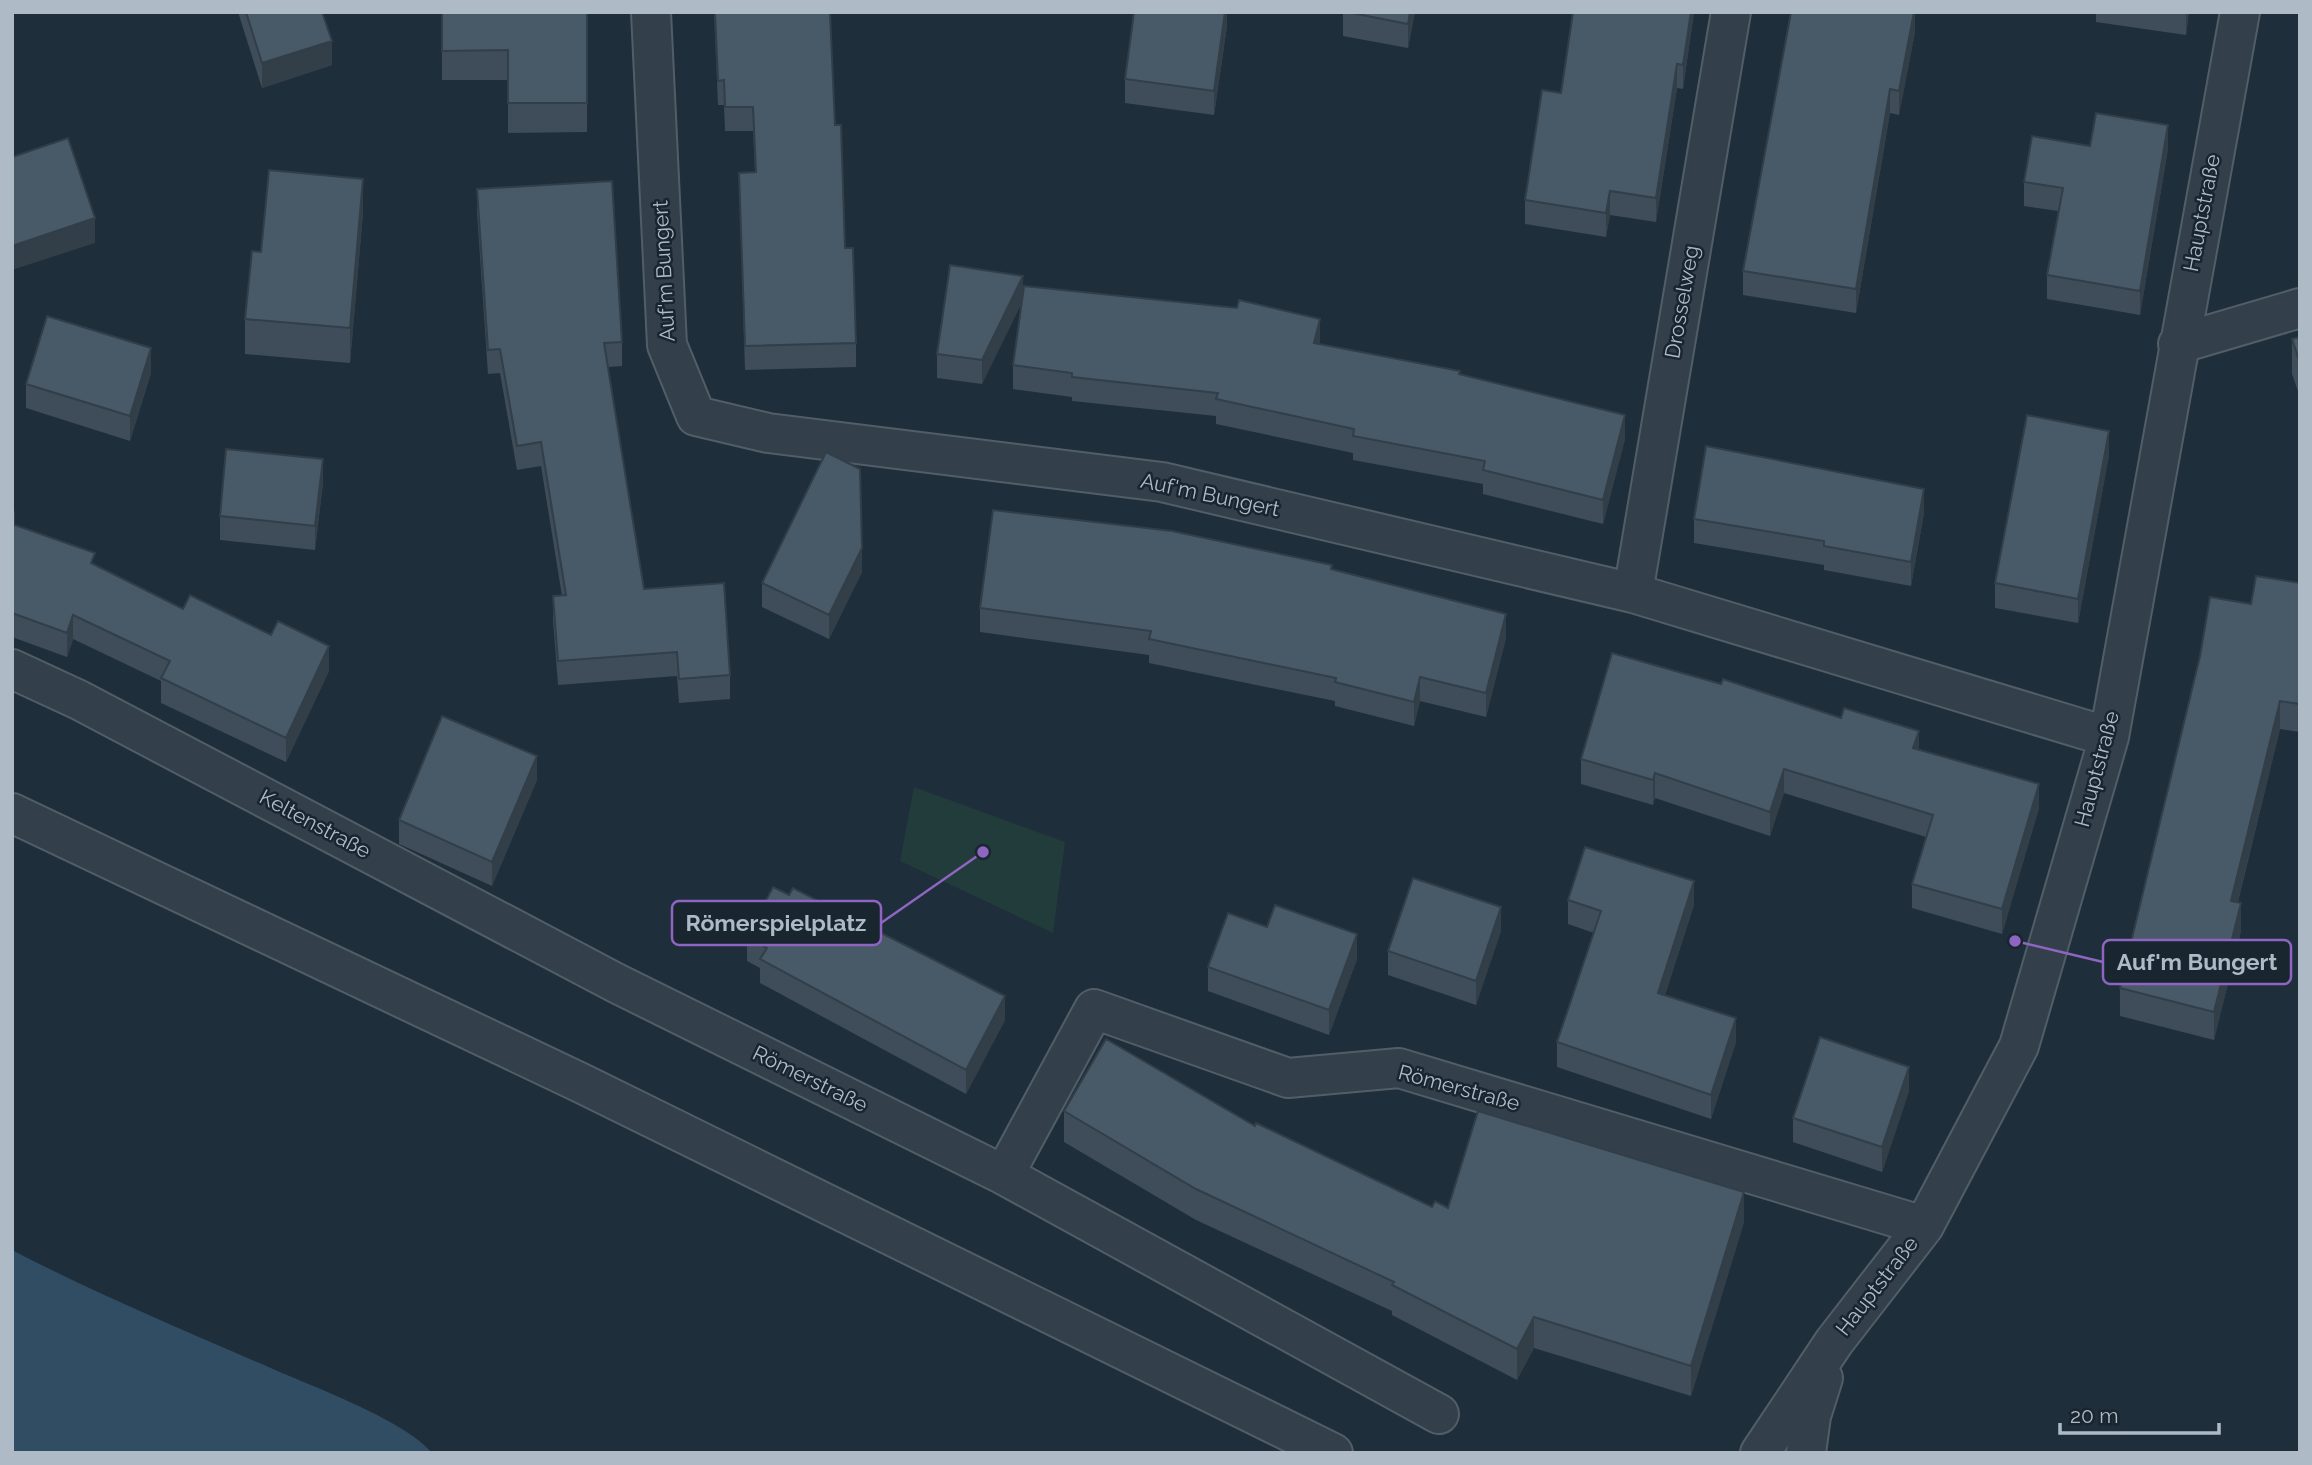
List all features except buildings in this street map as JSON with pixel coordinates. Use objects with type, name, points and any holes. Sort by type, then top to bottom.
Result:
[{"type":"street","name":"Auf'm Bungert","points":[[651,12],[667,345],[696,416],[768,433],[1162,482],[1633,593],[2109,737]]},
{"type":"street","name":"Drosselweg","points":[[1633,593],[1731,12]]},
{"type":"street","name":"Hauptstraße","points":[[1760,1453],[1834,1342],[1923,1226],[2019,1046],[2109,737],[2240,12]]},
{"type":"street","points":[[2178,344],[2300,307]]},
{"type":"street","name":"Keltenstraße","points":[[12,669],[91,706],[617,983]]},
{"type":"street","points":[[12,813],[581,1083],[1333,1453]]},
{"type":"street","name":"Römerstraße","points":[[617,983],[1004,1175],[1439,1413]]},
{"type":"street","name":"Römerstraße","points":[[1004,1175],[1094,1009],[1288,1078],[1399,1068],[1923,1226]]},
{"type":"street","points":[[1806,1453],[1811,1416],[1834,1342]]},
{"type":"green space","points":[[914,787],[1065,842],[1053,933],[900,861]]},
{"type":"water","points":[[12,1250],[141,1312],[381,1417],[420,1441],[432,1453],[12,1453]]},
{"type":"place","name":"Römerspielplatz","points":[[983,852]]},
{"type":"place","name":"Auf'm Bungert","points":[[2015,941]]}]
